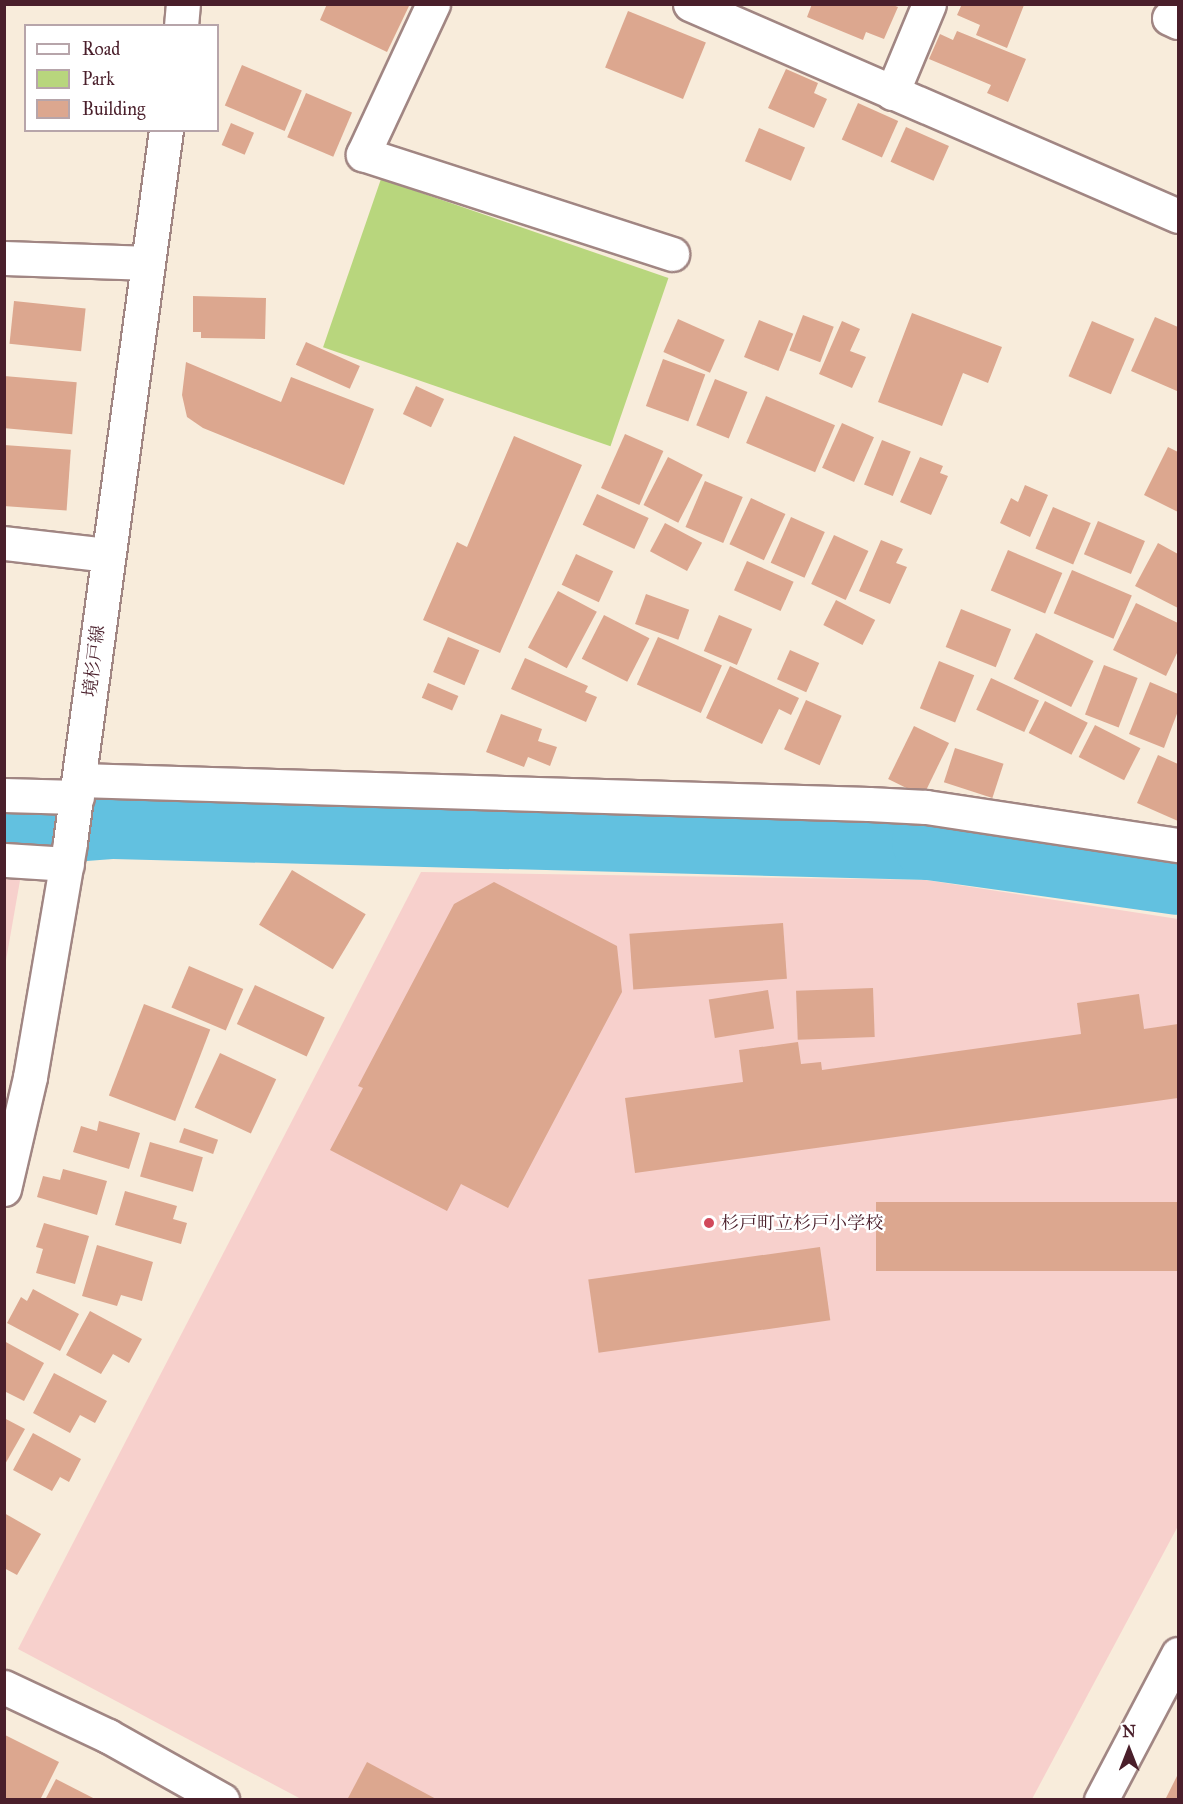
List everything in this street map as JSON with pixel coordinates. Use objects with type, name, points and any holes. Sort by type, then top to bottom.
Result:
[{"type":"street","points":[[181,24],[183,4]]},
{"type":"street","points":[[433,4],[363,154],[672,254]]},
{"type":"street","points":[[690,4],[1179,216]]},
{"type":"street","points":[[892,93],[929,4]]},
{"type":"street","name":"境杉戸線","points":[[4,1189],[30,1077],[69,853],[107,555],[166,132]]},
{"type":"street","points":[[4,258],[148,263]]},
{"type":"street","points":[[4,543],[107,555]]},
{"type":"street","points":[[4,795],[880,804],[926,807],[1179,845]]},
{"type":"street","points":[[4,860],[69,853]]},
{"type":"street","points":[[1105,1798],[1174,1674]]},
{"type":"street","points":[[4,1687],[108,1736],[222,1800]]},
{"type":"shaded area","points":[[5,869],[22,869],[5,966]]},
{"type":"shaded area","name":"杉戸町立杉戸小学校","points":[[421,872],[926,880],[1178,919],[1178,1526],[1032,1799],[301,1799],[18,1649]]},
{"type":"green space","points":[[381,179],[668,278],[610,446],[323,347]]},
{"type":"building","points":[[327,4],[406,4],[409,6],[387,52],[320,20]]},
{"type":"building","points":[[812,4],[890,4],[898,7],[884,39],[866,32],[863,40],[807,17]]},
{"type":"building","points":[[962,4],[1024,5],[1007,48],[976,35],[980,25],[957,15]]},
{"type":"building","points":[[628,11],[706,42],[683,99],[605,68]]},
{"type":"building","points":[[957,31],[1026,59],[1008,102],[987,93],[991,85],[929,59],[940,34],[953,40]]},
{"type":"building","points":[[242,65],[302,90],[285,131],[225,106]]},
{"type":"building","points":[[786,69],[818,83],[814,93],[827,99],[814,128],[768,108]]},
{"type":"building","points":[[306,93],[352,113],[333,157],[287,137]]},
{"type":"building","points":[[858,103],[898,121],[882,157],[842,140]]},
{"type":"building","points":[[231,123],[254,133],[245,155],[222,145]]},
{"type":"building","points":[[906,127],[949,146],[933,181],[891,162]]},
{"type":"building","points":[[759,128],[805,148],[791,181],[745,161]]},
{"type":"building","points":[[193,296],[266,298],[265,339],[201,338],[201,332],[193,332]]},
{"type":"building","points":[[14,301],[86,309],[81,351],[10,344]]},
{"type":"building","points":[[912,313],[1002,347],[988,383],[963,373],[942,426],[878,402]]},
{"type":"building","points":[[803,315],[834,327],[820,362],[789,350]]},
{"type":"building","points":[[1155,317],[1178,327],[1177,391],[1131,371]]},
{"type":"building","points":[[678,319],[725,340],[710,373],[663,352]]},
{"type":"building","points":[[759,320],[793,334],[778,371],[744,357]]},
{"type":"building","points":[[842,321],[860,329],[850,351],[866,357],[852,388],[819,374]]},
{"type":"building","points":[[1092,321],[1134,339],[1111,394],[1069,376]]},
{"type":"building","points":[[306,342],[360,366],[350,389],[296,365]]},
{"type":"building","points":[[663,359],[705,374],[688,421],[646,406]]},
{"type":"building","points":[[186,362],[281,402],[291,377],[374,409],[344,485],[203,428],[187,417],[182,395]]},
{"type":"building","points":[[4,376],[77,382],[72,434],[4,428]]},
{"type":"building","points":[[715,379],[747,392],[729,438],[696,425]]},
{"type":"building","points":[[416,386],[444,399],[431,427],[403,414]]},
{"type":"building","points":[[766,396],[835,425],[815,472],[746,443]]},
{"type":"building","points":[[842,423],[874,437],[854,482],[822,468]]},
{"type":"building","points":[[625,434],[663,451],[639,505],[601,488]]},
{"type":"building","points":[[514,436],[582,465],[500,653],[423,620],[457,542],[467,547]]},
{"type":"building","points":[[882,440],[911,452],[893,496],[864,485]]},
{"type":"building","points":[[4,445],[71,450],[67,511],[4,506]]},
{"type":"building","points":[[1168,447],[1178,452],[1178,512],[1144,495]]},
{"type":"building","points":[[668,457],[703,475],[678,523],[643,505]]},
{"type":"building","points":[[920,457],[943,466],[940,473],[948,476],[931,515],[900,502]]},
{"type":"building","points":[[705,481],[743,497],[723,543],[685,527]]},
{"type":"building","points":[[1025,485],[1048,495],[1030,537],[1000,523],[1011,498],[1018,502]]},
{"type":"building","points":[[597,494],[649,518],[634,549],[583,525]]},
{"type":"building","points":[[751,498],[785,514],[764,560],[729,544]]},
{"type":"building","points":[[1053,507],[1091,523],[1073,564],[1035,548]]},
{"type":"building","points":[[791,517],[825,532],[804,578],[771,563]]},
{"type":"building","points":[[1098,521],[1145,541],[1131,574],[1084,554]]},
{"type":"building","points":[[665,523],[702,543],[687,571],[650,551]]},
{"type":"building","points":[[834,535],[868,551],[846,600],[811,584]]},
{"type":"building","points":[[881,540],[903,549],[896,563],[907,567],[890,604],[859,591]]},
{"type":"building","points":[[1158,543],[1178,554],[1178,608],[1135,586]]},
{"type":"building","points":[[1008,550],[1062,573],[1045,614],[991,591]]},
{"type":"building","points":[[576,554],[613,571],[599,602],[562,585]]},
{"type":"building","points":[[747,561],[794,582],[781,611],[734,590]]},
{"type":"building","points":[[1072,570],[1132,595],[1113,639],[1054,613]]},
{"type":"building","points":[[558,591],[597,612],[567,668],[528,648]]},
{"type":"building","points":[[646,594],[689,610],[678,640],[635,624]]},
{"type":"building","points":[[836,600],[875,620],[862,645],[823,625]]},
{"type":"building","points":[[1136,603],[1178,623],[1178,651],[1166,676],[1113,650]]},
{"type":"building","points":[[961,609],[1011,629],[996,667],[946,647]]},
{"type":"building","points":[[604,615],[649,638],[627,682],[582,659]]},
{"type":"building","points":[[719,615],[752,629],[737,665],[704,651]]},
{"type":"building","points":[[1036,633],[1094,661],[1071,707],[1014,679]]},
{"type":"building","points":[[448,637],[479,650],[464,685],[433,672]]},
{"type":"building","points":[[658,637],[722,665],[701,713],[637,685]]},
{"type":"building","points":[[790,650],[819,663],[806,692],[777,679]]},
{"type":"building","points":[[525,658],[588,686],[585,692],[597,697],[586,722],[511,689]]},
{"type":"building","points":[[939,661],[974,675],[955,723],[920,708]]},
{"type":"building","points":[[1104,665],[1138,678],[1119,727],[1085,714]]},
{"type":"building","points":[[730,666],[799,698],[791,715],[779,709],[762,744],[706,718]]},
{"type":"building","points":[[991,678],[1039,700],[1024,732],[976,710]]},
{"type":"building","points":[[1150,682],[1178,694],[1178,711],[1164,748],[1129,734]]},
{"type":"building","points":[[428,683],[458,696],[452,711],[422,698]]},
{"type":"building","points":[[806,700],[842,716],[820,765],[784,749]]},
{"type":"building","points":[[1045,701],[1088,723],[1071,755],[1029,733]]},
{"type":"building","points":[[501,714],[542,729],[538,741],[557,747],[550,766],[528,757],[524,767],[486,752]]},
{"type":"building","points":[[1095,725],[1140,748],[1124,780],[1079,757]]},
{"type":"building","points":[[914,726],[949,743],[923,796],[888,779]]},
{"type":"building","points":[[955,748],[1004,764],[992,798],[944,782]]},
{"type":"building","points":[[1158,755],[1178,764],[1178,821],[1137,803]]},
{"type":"building","points":[[292,870],[366,914],[333,969],[259,925]]},
{"type":"building","points":[[494,882],[617,946],[622,992],[508,1208],[461,1184],[447,1211],[330,1150],[363,1088],[358,1086],[454,904]]},
{"type":"building","points":[[783,923],[787,979],[633,990],[629,934]]},
{"type":"building","points":[[189,966],[243,989],[226,1030],[171,1007]]},
{"type":"building","points":[[255,985],[325,1018],[307,1057],[237,1024]]},
{"type":"building","points":[[873,988],[875,1037],[798,1040],[796,991]]},
{"type":"building","points":[[768,990],[774,1029],[715,1038],[709,999]]},
{"type":"building","points":[[1139,994],[1144,1029],[1178,1024],[1178,1098],[635,1173],[625,1098],[743,1082],[739,1050],[798,1042],[801,1064],[821,1062],[822,1070],[1081,1034],[1077,1003]]},
{"type":"building","points":[[144,1004],[210,1029],[175,1121],[109,1095]]},
{"type":"building","points":[[220,1053],[276,1079],[251,1134],[195,1107]]},
{"type":"building","points":[[99,1121],[140,1133],[129,1169],[73,1152],[81,1126],[97,1131]]},
{"type":"building","points":[[184,1128],[218,1140],[213,1154],[179,1142]]},
{"type":"building","points":[[150,1142],[203,1157],[193,1192],[140,1177]]},
{"type":"building","points":[[63,1169],[107,1181],[97,1215],[37,1197],[43,1176],[60,1180]]},
{"type":"building","points":[[125,1191],[177,1206],[173,1219],[187,1223],[181,1244],[115,1225]]},
{"type":"building","points":[[876,1202],[1178,1202],[1178,1271],[876,1271]]},
{"type":"building","points":[[44,1223],[89,1236],[75,1284],[36,1273],[43,1249],[36,1247]]},
{"type":"building","points":[[97,1245],[153,1262],[142,1301],[121,1295],[117,1306],[82,1296]]},
{"type":"building","points":[[820,1247],[830,1320],[599,1353],[588,1280]]},
{"type":"building","points":[[33,1289],[79,1314],[60,1351],[7,1323],[21,1297],[27,1301]]},
{"type":"building","points":[[90,1311],[142,1339],[129,1363],[113,1354],[101,1374],[66,1355]]},
{"type":"building","points":[[4,1341],[44,1363],[24,1401],[4,1391]]},
{"type":"building","points":[[54,1373],[107,1401],[95,1423],[80,1415],[70,1433],[33,1413]]},
{"type":"building","points":[[4,1418],[25,1429],[4,1466]]},
{"type":"building","points":[[33,1433],[81,1459],[69,1482],[60,1477],[52,1491],[13,1470]]},
{"type":"building","points":[[4,1513],[41,1534],[17,1575],[4,1568]]},
{"type":"building","points":[[5,1735],[59,1762],[40,1800],[4,1798]]},
{"type":"building","points":[[367,1762],[438,1800],[347,1800]]},
{"type":"building","points":[[1178,1774],[1178,1800],[1165,1800]]},
{"type":"building","points":[[56,1779],[97,1800],[45,1800]]},
{"type":"waterway","points":[[4,829],[114,821],[930,842],[1178,877]]},
{"type":"place","name":"杉戸町立杉戸小学校","points":[[709,1223]]}]
